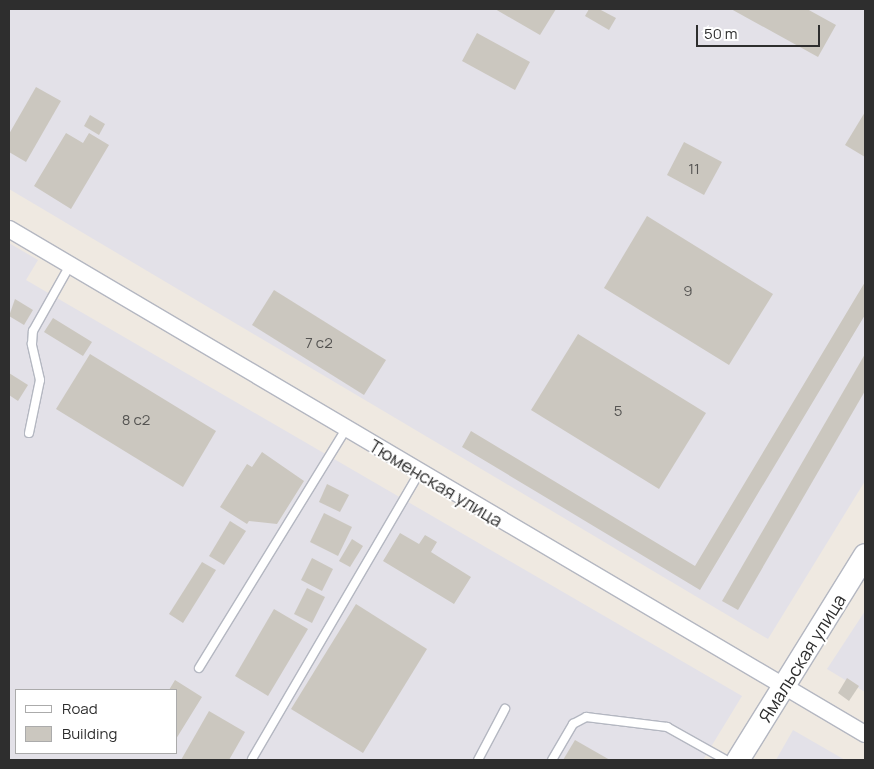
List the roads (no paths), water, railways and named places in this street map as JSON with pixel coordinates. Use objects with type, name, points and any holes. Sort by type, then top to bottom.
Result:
[{"type":"street","name":"Тюменская улица","points":[[9,229],[418,473],[865,734]]},
{"type":"street","name":"Ямальская улица","points":[[738,760],[865,555]]},
{"type":"lane","points":[[29,433],[40,380],[32,344],[33,331],[70,265]]},
{"type":"lane","points":[[199,668],[346,429]]},
{"type":"lane","points":[[252,759],[418,473]]},
{"type":"lane","points":[[478,760],[505,709]]},
{"type":"lane","points":[[552,760],[573,724],[586,717],[667,726],[726,760]]}]
